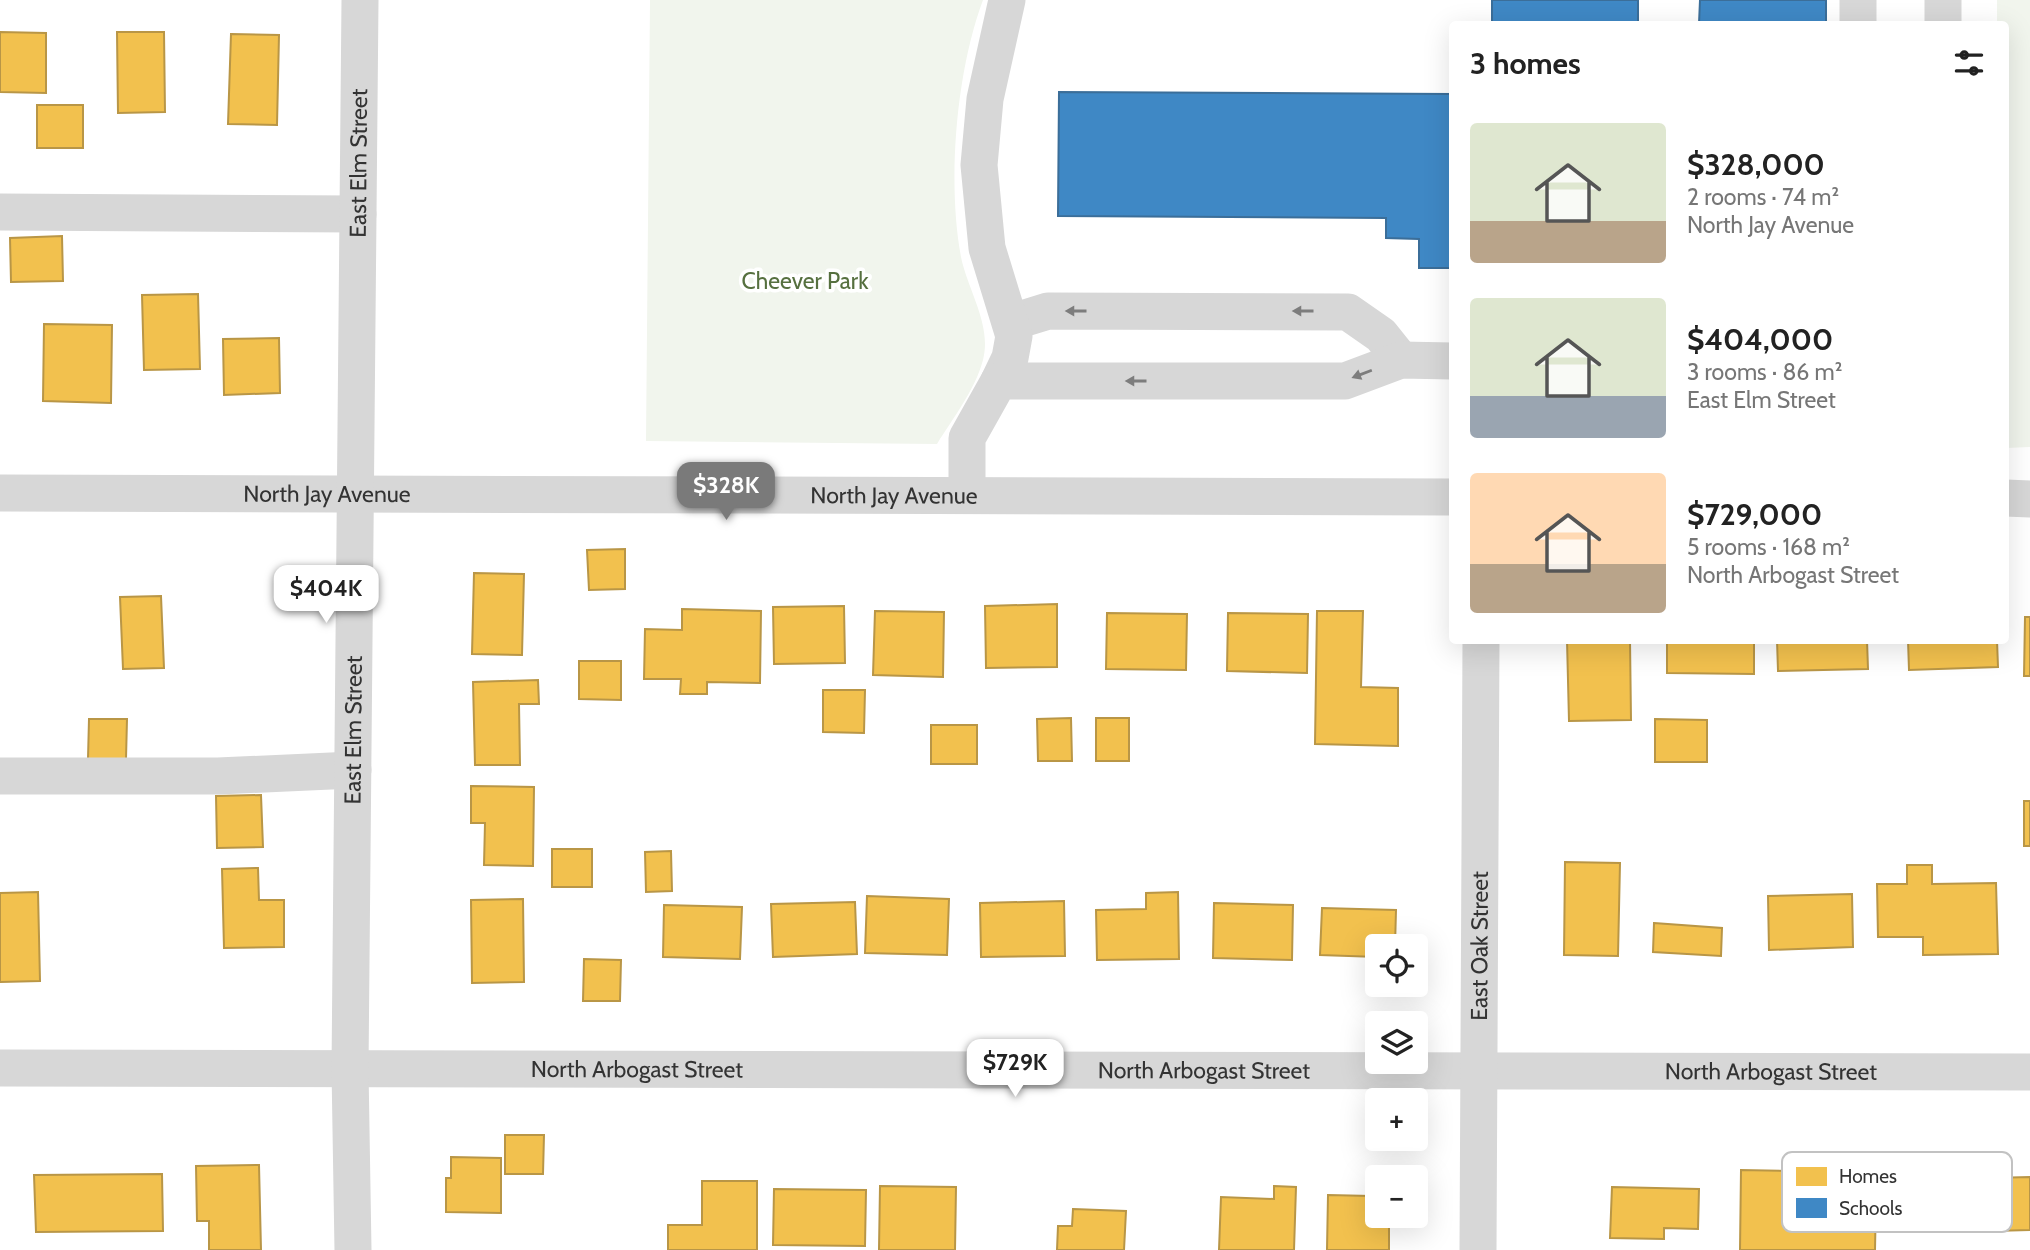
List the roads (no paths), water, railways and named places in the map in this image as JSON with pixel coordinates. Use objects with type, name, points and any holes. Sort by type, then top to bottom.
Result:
[{"type":"street","name":"East Elm Street","points":[[353,1250],[350,1069],[360,0]]},
{"type":"street","points":[[967,495],[967,438],[999,381],[1013,348],[1012,322],[987,248],[979,179],[985,99],[1007,0]]},
{"type":"street","points":[[1858,0],[1858,21]]},
{"type":"street","points":[[1943,0],[1943,21]]},
{"type":"street","points":[[0,212],[358,214]]},
{"type":"street","points":[[1012,322],[1048,312],[1348,312],[1381,335],[1401,360]]},
{"type":"street","points":[[999,381],[1345,381],[1401,360],[1449,361]]},
{"type":"street","name":"North Jay Avenue","points":[[0,493],[1449,497]]},
{"type":"street","points":[[2009,499],[2030,499]]},
{"type":"street","name":"East Oak Street","points":[[1478,1250],[1481,644]]},
{"type":"street","points":[[0,776],[218,776],[354,770]]},
{"type":"street","name":"North Arbogast Street","points":[[0,1068],[2030,1072]]},
{"type":"park label","name":"Cheever Park","points":[[805,281]]}]
